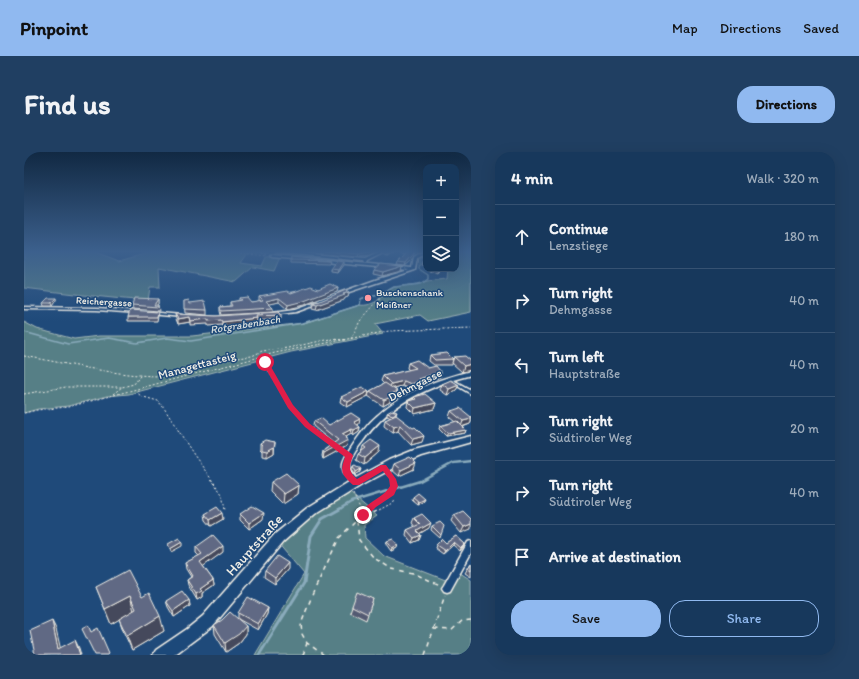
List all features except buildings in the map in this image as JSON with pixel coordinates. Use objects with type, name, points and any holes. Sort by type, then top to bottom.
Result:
[{"type":"main road","name":"Hauptstraße","points":[[161,655],[208,621],[269,550],[294,524],[329,499],[355,489],[418,453],[471,439]]},
{"type":"street","points":[[337,295],[362,285],[396,274]]},
{"type":"street","points":[[263,315],[296,311],[324,300]]},
{"type":"street","name":"Reichergasse","points":[[24,308],[97,309],[187,316]]},
{"type":"street","name":"Dehmgasse","points":[[355,489],[346,474],[345,468],[349,456],[365,433],[382,415],[404,400],[450,379],[471,373]]},
{"type":"street","points":[[450,379],[471,392]]},
{"type":"street","points":[[448,588],[471,545]]},
{"type":"path","points":[[351,339],[353,331],[383,294],[381,293]]},
{"type":"path","name":"Managettasteig","points":[[24,414],[37,410],[68,407],[260,356],[378,333],[471,328]]},
{"type":"path","points":[[252,356],[262,351],[288,348],[315,341],[330,339],[348,340]]},
{"type":"path","points":[[24,356],[140,376],[164,377],[188,375],[200,366],[222,360],[260,356],[290,406],[308,425],[337,447]]},
{"type":"path","points":[[24,394],[66,387],[122,387],[134,384],[140,376]]},
{"type":"path","points":[[113,394],[122,387]]},
{"type":"path","points":[[136,389],[140,396],[158,401],[164,408],[194,455],[222,494],[225,510]]},
{"type":"path","points":[[324,655],[307,643],[302,634],[302,624],[313,593],[340,538],[374,504],[391,493],[394,486],[392,479],[386,470]]},
{"type":"path","points":[[355,489],[363,515]]},
{"type":"path","points":[[363,515],[371,514],[396,500]]},
{"type":"path","points":[[357,521],[359,540],[374,558],[392,569],[413,572],[448,588],[440,615],[433,629],[426,655]]},
{"type":"path","points":[[433,629],[452,630],[462,621],[471,620]]},
{"type":"path","points":[[303,655],[307,643]]},
{"type":"green space","points":[[24,274],[159,274],[160,287],[150,287],[148,301],[24,288]]},
{"type":"green space","points":[[197,274],[245,274],[236,282]]},
{"type":"green space","points":[[447,274],[471,274],[471,312],[428,321],[420,315],[375,324],[383,334],[291,352],[129,394],[107,396],[68,406],[38,409],[24,413],[24,322],[37,329],[74,339],[99,336],[192,336],[304,323],[359,305],[372,304],[379,300],[380,295],[394,287],[418,284],[427,281],[447,279]]},
{"type":"green space","points":[[350,493],[377,516],[364,525],[365,538],[384,556],[448,581],[454,569],[471,580],[471,655],[255,655],[304,574],[277,542],[330,499]]},
{"type":"waterway","name":"Rotgrabenbach","points":[[24,332],[68,344],[109,338],[137,343],[167,338],[191,341],[303,323],[360,305],[361,299],[380,295],[394,287],[421,284],[428,279],[427,274]]},
{"type":"waterway","points":[[338,510],[351,502],[420,481],[453,463],[471,461]]},
{"type":"waterway","points":[[259,655],[304,583],[311,536],[322,519],[340,509]]},
{"type":"place","name":"Buschenschank Meißner","points":[[368,298]]},
{"type":"route","points":[[265,362],[290,406],[308,425],[349,456],[345,468],[346,474],[356,483],[384,467],[389,473],[394,486],[393,490],[391,493],[374,504],[363,515]]}]
